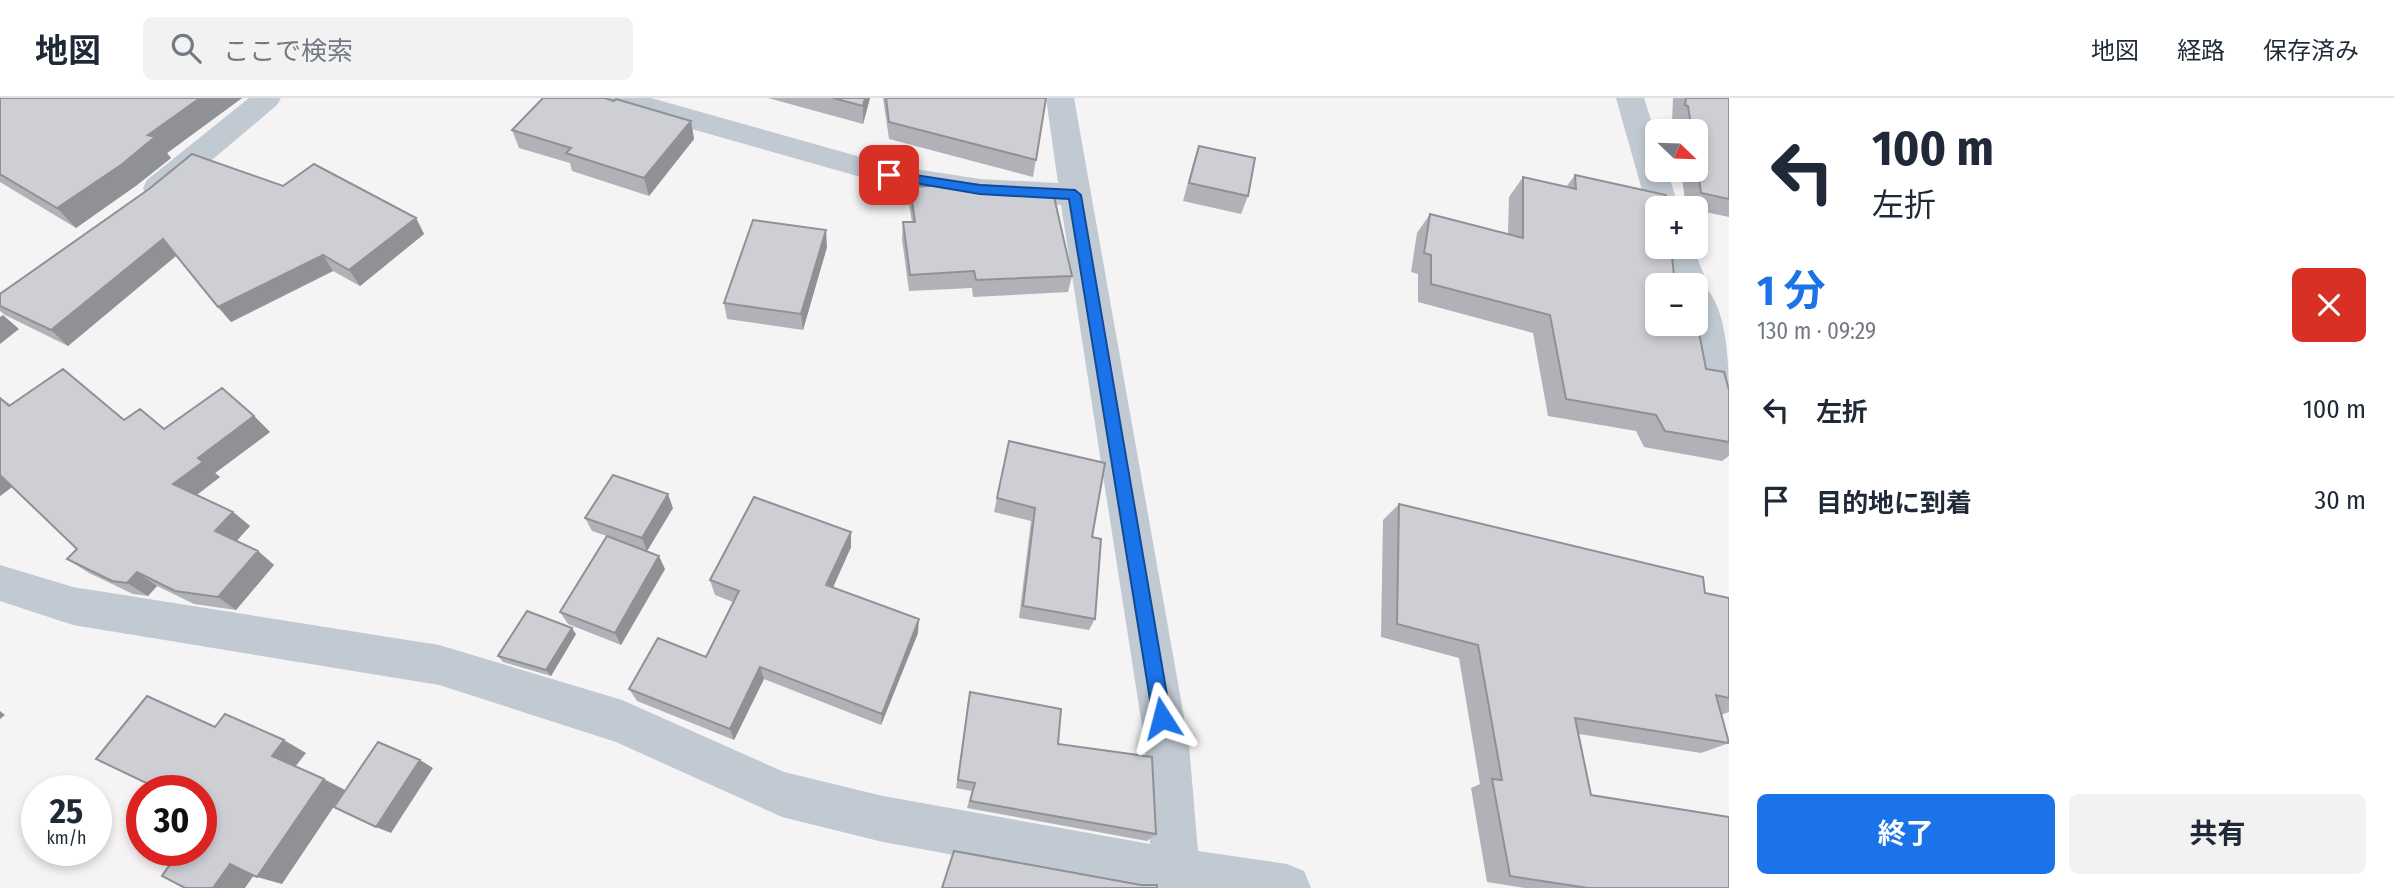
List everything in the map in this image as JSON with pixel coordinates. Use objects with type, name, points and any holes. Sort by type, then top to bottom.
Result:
[{"type":"street","points":[[139,202],[267,98]]},
{"type":"street","points":[[617,98],[889,175],[980,190],[1075,195]]},
{"type":"street","points":[[1060,98],[1167,745],[1179,880]]},
{"type":"street","points":[[1630,98],[1659,196]]},
{"type":"street","points":[[1708,332],[1729,391]]},
{"type":"street","points":[[0,583],[72,606],[439,665],[622,722],[782,794],[883,819],[1179,880],[1287,888]]},
{"type":"building","points":[[0,98],[200,98],[148,135],[155,137],[121,165],[57,208],[0,174]]},
{"type":"building","points":[[543,98],[616,99],[691,121],[644,178],[566,153],[571,148],[512,130]]},
{"type":"building","points":[[833,98],[865,98],[863,106]]},
{"type":"building","points":[[886,98],[1046,98],[1036,160],[889,122]]},
{"type":"building","points":[[1686,98],[1729,98],[1729,199],[1701,193],[1699,182],[1708,182],[1708,119],[1690,119],[1688,106],[1685,105]]},
{"type":"building","points":[[1199,146],[1255,158],[1248,196],[1189,183]]},
{"type":"building","points":[[192,154],[283,186],[314,164],[416,218],[349,270],[323,255],[218,307],[163,239],[51,330],[0,306],[0,294],[149,189]]},
{"type":"building","points":[[1575,175],[1666,195],[1645,196],[1645,259],[1672,259],[1674,273],[1645,273],[1645,336],[1700,336],[1706,369],[1724,372],[1729,390],[1729,442],[1665,431],[1656,415],[1566,399],[1550,315],[1431,284],[1431,255],[1424,253],[1430,214],[1523,238],[1523,177],[1576,189]]},
{"type":"building","points":[[968,184],[1031,189],[1031,193],[1053,192],[1072,276],[976,280],[974,271],[910,275],[903,222],[915,222],[910,187]]},
{"type":"building","points":[[753,220],[826,230],[801,314],[724,303]]},
{"type":"building","points":[[63,369],[124,420],[140,409],[164,429],[222,388],[254,416],[198,458],[203,462],[173,484],[233,512],[215,531],[258,551],[218,597],[175,591],[137,572],[127,583],[112,581],[67,559],[77,549],[0,475],[0,398],[9,406]]},
{"type":"building","points":[[1009,441],[1105,463],[1092,537],[1101,539],[1095,619],[1023,606],[1035,508],[997,498]]},
{"type":"building","points":[[613,475],[668,494],[642,538],[585,518]]},
{"type":"building","points":[[754,497],[851,532],[826,585],[919,619],[882,714],[760,667],[730,729],[629,689],[658,638],[706,657],[739,591],[710,580]]},
{"type":"building","points":[[1399,504],[1703,577],[1705,593],[1729,598],[1729,698],[1716,695],[1729,743],[1575,718],[1591,795],[1729,817],[1729,888],[1588,888],[1510,876],[1492,779],[1502,780],[1478,645],[1397,624]]},
{"type":"building","points":[[607,536],[659,556],[615,633],[560,612]]},
{"type":"building","points":[[527,611],[572,628],[546,670],[498,656]]},
{"type":"building","points":[[970,692],[1061,709],[1058,744],[1152,757],[1156,834],[970,801],[975,783],[958,780]]},
{"type":"building","points":[[147,696],[215,727],[225,714],[284,740],[272,756],[324,779],[257,877],[230,864],[213,888],[185,888],[162,876],[169,866],[217,866],[217,775],[130,775],[96,759]]},
{"type":"building","points":[[378,742],[420,760],[376,827],[334,807]]},
{"type":"building","points":[[954,851],[1141,885],[1157,885],[1157,888],[942,888]]},
{"type":"route","points":[[889,175],[980,190],[1075,195],[1162,718]]}]
